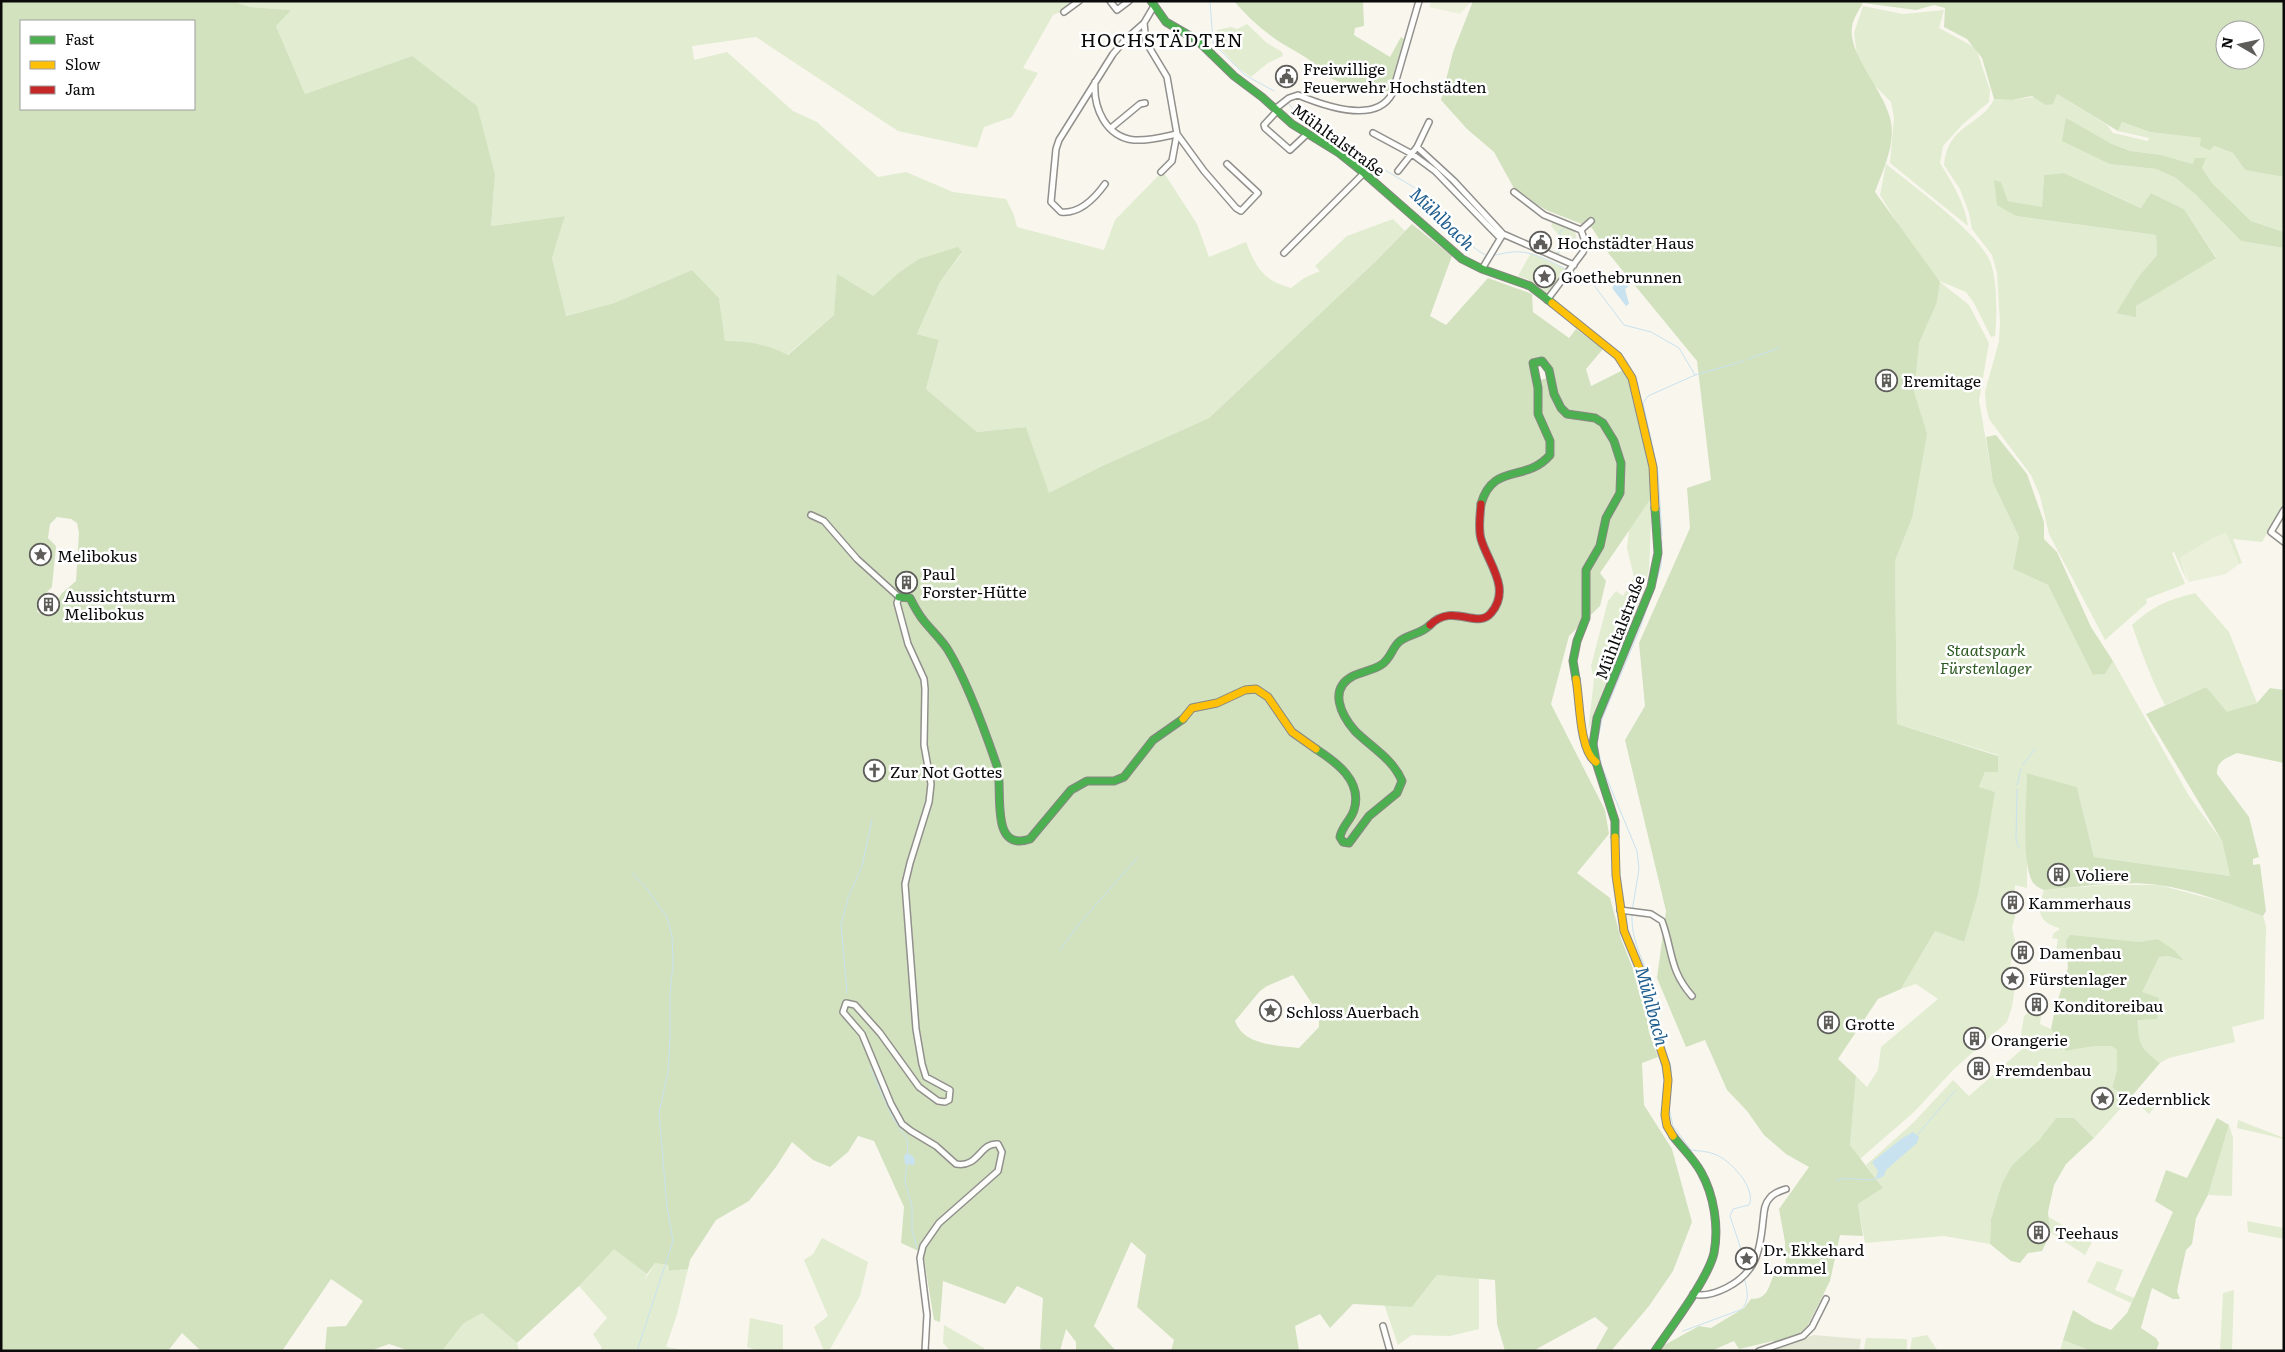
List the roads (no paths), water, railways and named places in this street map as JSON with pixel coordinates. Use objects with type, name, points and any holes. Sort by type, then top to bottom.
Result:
[{"type":"street","points":[[1064,12],[1079,1]]},
{"type":"street","points":[[1110,1],[1117,10],[1130,1]]},
{"type":"street","points":[[1306,134],[1290,150],[1264,125],[1289,98],[1298,95],[1312,102],[1348,111],[1366,109],[1383,104],[1388,100],[1394,88],[1398,67],[1419,1]]},
{"type":"street","points":[[1105,184],[1088,203],[1072,212],[1061,212],[1052,206],[1050,197],[1056,149],[1062,134],[1096,79],[1126,39],[1144,23],[1152,4]]},
{"type":"street","name":"Mühltalstraße","points":[[1152,4],[1166,22],[1197,40],[1234,76],[1306,134],[1339,153],[1364,173],[1462,259],[1482,269],[1524,283],[1618,356],[1632,378],[1646,431],[1655,486],[1658,539],[1655,569],[1646,599],[1595,724],[1593,744],[1596,762],[1615,821],[1615,860],[1632,953],[1648,989],[1657,1038],[1666,1065],[1668,1080],[1665,1115],[1667,1126],[1673,1137],[1701,1171],[1711,1195],[1715,1214],[1714,1253],[1707,1272],[1655,1351]]},
{"type":"street","points":[[1144,23],[1146,42],[1166,77],[1177,134],[1172,161],[1160,172]]},
{"type":"street","points":[[1096,79],[1095,99],[1099,113],[1111,128],[1133,140],[1177,134]]},
{"type":"street","points":[[1084,98],[1095,99]]},
{"type":"street","points":[[1111,128],[1140,104],[1145,103]]},
{"type":"street","points":[[1398,171],[1417,148],[1428,122]]},
{"type":"street","points":[[1177,134],[1204,171],[1236,208],[1241,211],[1258,193],[1226,164]]},
{"type":"street","points":[[1373,134],[1412,154],[1450,186],[1502,236],[1571,269]]},
{"type":"street","points":[[1417,148],[1454,181],[1502,236]]},
{"type":"street","points":[[1284,253],[1364,173]]},
{"type":"street","points":[[1450,186],[1454,181]]},
{"type":"street","points":[[1514,192],[1544,214],[1581,230],[1586,244],[1571,269],[1547,300]]},
{"type":"street","points":[[1581,230],[1592,222]]},
{"type":"street","points":[[1482,269],[1502,236]]},
{"type":"street","points":[[811,515],[824,520],[857,560],[899,597],[910,598],[922,619],[948,648],[959,669],[996,760],[1000,778],[1001,825],[1004,832],[1012,839],[1020,841],[1030,838],[1071,790],[1082,782],[1117,780],[1124,777],[1152,740],[1169,729],[1196,706],[1218,703],[1251,689],[1267,695],[1277,706],[1283,720],[1292,732],[1330,758],[1350,779],[1354,790],[1355,807],[1351,818],[1341,831],[1340,837],[1346,843],[1354,839],[1366,819],[1398,793],[1402,781],[1397,770],[1346,720],[1339,706],[1339,692],[1346,681],[1381,666],[1400,642],[1422,632],[1437,618],[1456,614],[1479,620],[1489,615],[1494,609],[1498,594],[1498,577],[1481,536],[1482,500],[1489,485],[1498,478],[1538,467],[1550,455],[1551,445],[1538,414],[1538,388],[1533,370],[1534,363],[1539,360],[1544,362],[1549,370],[1554,394],[1561,408],[1567,414],[1595,418],[1603,423],[1614,441],[1621,463],[1620,493],[1608,514],[1600,546],[1586,570],[1586,618],[1574,655],[1573,671],[1579,689],[1584,739],[1590,758],[1596,762]]},
{"type":"street","points":[[2284,510],[2271,532],[2284,542]]},
{"type":"street","points":[[899,597],[897,603],[908,644],[926,689],[924,744],[931,784],[924,820],[905,884],[916,1030],[926,1077],[948,1089],[951,1092],[950,1098],[945,1102],[938,1101],[919,1087],[880,1033],[855,1005],[849,1002],[844,1005],[844,1012],[858,1028],[866,1042],[896,1115],[906,1128],[932,1142],[959,1165],[970,1163],[987,1147],[993,1144],[998,1144],[1002,1152],[998,1171],[944,1218],[933,1229],[923,1246],[920,1258],[927,1315],[926,1351]]},
{"type":"street","points":[[1624,910],[1655,915],[1662,921],[1673,966],[1682,986],[1692,996]]},
{"type":"street","points":[[1693,1294],[1703,1296],[1724,1289],[1744,1277],[1760,1247],[1768,1199],[1776,1192],[1786,1189]]},
{"type":"street","points":[[1759,1351],[1803,1336],[1812,1326],[1826,1299]]},
{"type":"street","points":[[1383,1326],[1390,1351]]},
{"type":"water","points":[[1620,277],[1629,286],[1625,289],[1629,304],[1626,306],[1612,288]]},
{"type":"water","points":[[1913,1132],[1919,1137],[1917,1143],[1886,1170],[1884,1176],[1877,1179],[1878,1171],[1872,1162]]},
{"type":"water","points":[[907,1153],[914,1157],[915,1165],[905,1164],[904,1156]]},
{"type":"waterway","name":"Mühlbach","points":[[1210,1],[1213,43],[1245,75],[1274,91]]},
{"type":"waterway","name":"Mühlbach","points":[[1288,103],[1307,124],[1422,192],[1464,238],[1481,253],[1489,256]]},
{"type":"waterway","points":[[1560,256],[1558,254],[1563,238],[1559,232],[1564,229]]},
{"type":"waterway","name":"Mühlbach","points":[[1493,255],[1510,252],[1527,253],[1541,257],[1567,270]]},
{"type":"waterway","name":"Mühlbach","points":[[1571,271],[1590,280],[1624,325],[1651,332],[1679,348],[1695,375],[1648,396],[1643,403],[1658,472],[1662,535]]},
{"type":"waterway","name":"Mühlbach","points":[[1748,359],[1779,348]]},
{"type":"waterway","name":"Mühlbach","points":[[1695,375],[1744,361]]},
{"type":"waterway","name":"Mühlbach","points":[[1655,585],[1661,566],[1662,541]]},
{"type":"waterway","name":"Mühlbach","points":[[1632,911],[1639,869],[1637,851],[1602,767],[1597,744],[1602,719],[1639,631],[1652,593]]},
{"type":"waterway","points":[[2023,765],[2035,749]]},
{"type":"waterway","points":[[2017,785],[2021,769]]},
{"type":"waterway","points":[[2017,789],[2016,840],[2019,847]]},
{"type":"waterway","points":[[847,993],[841,925],[848,898],[862,866],[872,820]]},
{"type":"waterway","points":[[1060,950],[1079,924],[1137,858]]},
{"type":"waterway","points":[[632,873],[647,889],[667,917],[672,936],[673,963],[670,995],[668,1072],[659,1113],[667,1207],[673,1241],[637,1351]]},
{"type":"waterway","name":"Mühlbach","points":[[1632,915],[1634,936],[1654,993],[1659,1029]]},
{"type":"waterway","name":"Mühlbach","points":[[1659,1033],[1671,1067],[1671,1079]]},
{"type":"waterway","points":[[870,1068],[893,1118],[907,1139],[908,1154]]},
{"type":"waterway","points":[[1917,1135],[1955,1091]]},
{"type":"waterway","name":"Mühlbach","points":[[1669,1108],[1673,1126],[1691,1150],[1708,1152],[1720,1157],[1734,1168],[1746,1183],[1750,1198],[1749,1205],[1733,1209],[1730,1216],[1740,1246],[1744,1273]]},
{"type":"waterway","points":[[907,1164],[905,1182],[912,1206],[912,1230],[917,1248]]},
{"type":"waterway","points":[[1837,1180],[1877,1179]]},
{"type":"waterway","name":"Mühlbach","points":[[1683,1331],[1740,1310],[1747,1299],[1744,1277]]},
{"type":"place","name":"Freiwillige Feuerwehr Hochstädten","points":[[1287,77]]},
{"type":"place","name":"Hochstädter Haus","points":[[1541,242]]},
{"type":"place","name":"Goethebrunnen","points":[[1545,276]]},
{"type":"place","name":"Eremitage","points":[[1887,380]]},
{"type":"place","name":"Melibokus","points":[[41,555]]},
{"type":"place","name":"Paul Forster-Hütte","points":[[906,582]]},
{"type":"place","name":"Aussichtsturm Melibokus","points":[[48,604]]},
{"type":"place","name":"Zur Not Gottes","points":[[874,771]]},
{"type":"place","name":"Voliere","points":[[2059,874]]},
{"type":"place","name":"Kammerhaus","points":[[2012,902]]},
{"type":"place","name":"Damenbau","points":[[2023,952]]},
{"type":"place","name":"Fürstenlager","points":[[2013,978]]},
{"type":"place","name":"Konditoreibau","points":[[2037,1005]]},
{"type":"place","name":"Schloss Auerbach","points":[[1270,1011]]},
{"type":"place","name":"Grotte","points":[[1829,1023]]},
{"type":"place","name":"Orangerie","points":[[1975,1039]]},
{"type":"place","name":"Fremdenbau","points":[[1979,1069]]},
{"type":"place","name":"Zedernblick","points":[[2102,1098]]},
{"type":"place","name":"Teehaus","points":[[2039,1232]]},
{"type":"place","name":"Dr. Ekkehard Lommel","points":[[1747,1258]]},
{"type":"district","name":"HOCHSTÄDTEN","points":[[1162,39]]},
{"type":"park label","name":"Staatspark Fürstenlager","points":[[1986,658]]}]
